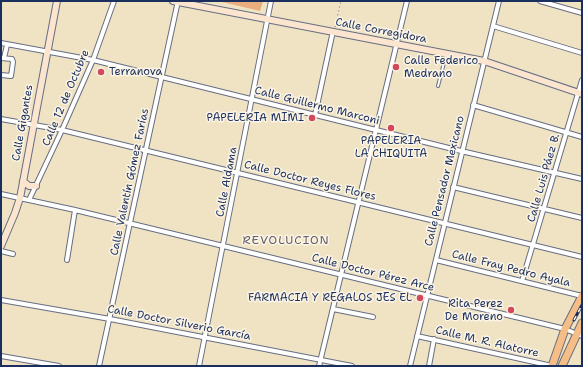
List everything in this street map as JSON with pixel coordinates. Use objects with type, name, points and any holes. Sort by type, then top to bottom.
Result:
[{"type":"main road","points":[[552,366],[565,329],[582,296]]},
{"type":"main road","points":[[562,366],[579,335],[582,323]]},
{"type":"street","name":"Calle Gigantes","points":[[1,246],[20,198],[57,1]]},
{"type":"street","name":"Calle 12 de Octubre","points":[[29,200],[93,60],[114,1]]},
{"type":"street","name":"Calle Corregidora","points":[[176,1],[484,61],[580,94]]},
{"type":"street","name":"Calle Valentín Gómez Farías","points":[[99,366],[146,151],[176,1]]},
{"type":"street","name":"Calle Aldama","points":[[199,366],[271,1]]},
{"type":"street","points":[[319,366],[407,1]]},
{"type":"street","name":"Calle Pensador Mexicano","points":[[410,366],[461,151],[494,26],[499,1]]},
{"type":"street","points":[[540,1],[582,13]]},
{"type":"street","points":[[494,26],[582,54]]},
{"type":"street","points":[[315,115],[333,31]]},
{"type":"street","name":"Calle Guillermo Marconi","points":[[1,43],[93,60],[461,151],[582,179]]},
{"type":"street","points":[[1,75],[8,76],[12,74],[13,60],[3,58],[7,44]]},
{"type":"street","name":"Calle Luis Páez B.","points":[[522,281],[566,132],[580,94],[582,80]]},
{"type":"street","points":[[473,105],[582,137]]},
{"type":"street","name":"Calle Doctor Reyes Flores","points":[[1,119],[62,130],[582,257]]},
{"type":"street","points":[[23,181],[29,186],[36,186]]},
{"type":"street","points":[[453,187],[582,218]]},
{"type":"street","name":"Calle Doctor Pérez Arce","points":[[1,194],[76,210],[565,329],[579,335]]},
{"type":"street","points":[[67,260],[76,210]]},
{"type":"street","points":[[1,251],[13,254]]},
{"type":"street","name":"Calle Fray Pedro Ayala","points":[[436,260],[582,296]]},
{"type":"street","name":"Calle Doctor Silverio García","points":[[1,300],[110,319],[352,366]]},
{"type":"street","points":[[333,309],[373,317]]},
{"type":"street","name":"Calle M. R. Alatorre","points":[[417,336],[552,366]]},
{"type":"street","points":[[429,366],[434,339]]},
{"type":"street","points":[[1,356],[59,366]]},
{"type":"lane","points":[[438,86],[446,53]]},
{"type":"path","points":[[333,31],[341,1]]},
{"type":"building","points":[[218,1],[263,1],[260,11]]},
{"type":"railway","points":[[574,320],[582,305]]},
{"type":"place","name":"Calle Federico Medrano","points":[[396,67]]},
{"type":"place","name":"Terranova","points":[[101,72]]},
{"type":"place","name":"PAPELERIA MIMI","points":[[312,118]]},
{"type":"place","name":"PAPELERIA LA CHIQUITA","points":[[391,128]]},
{"type":"place","name":"FARMACIA Y REGALOS JES EL","points":[[420,298]]},
{"type":"place","name":"Rita Perez De Moreno","points":[[511,310]]},
{"type":"district","name":"REVOLUCION","points":[[286,241]]}]
